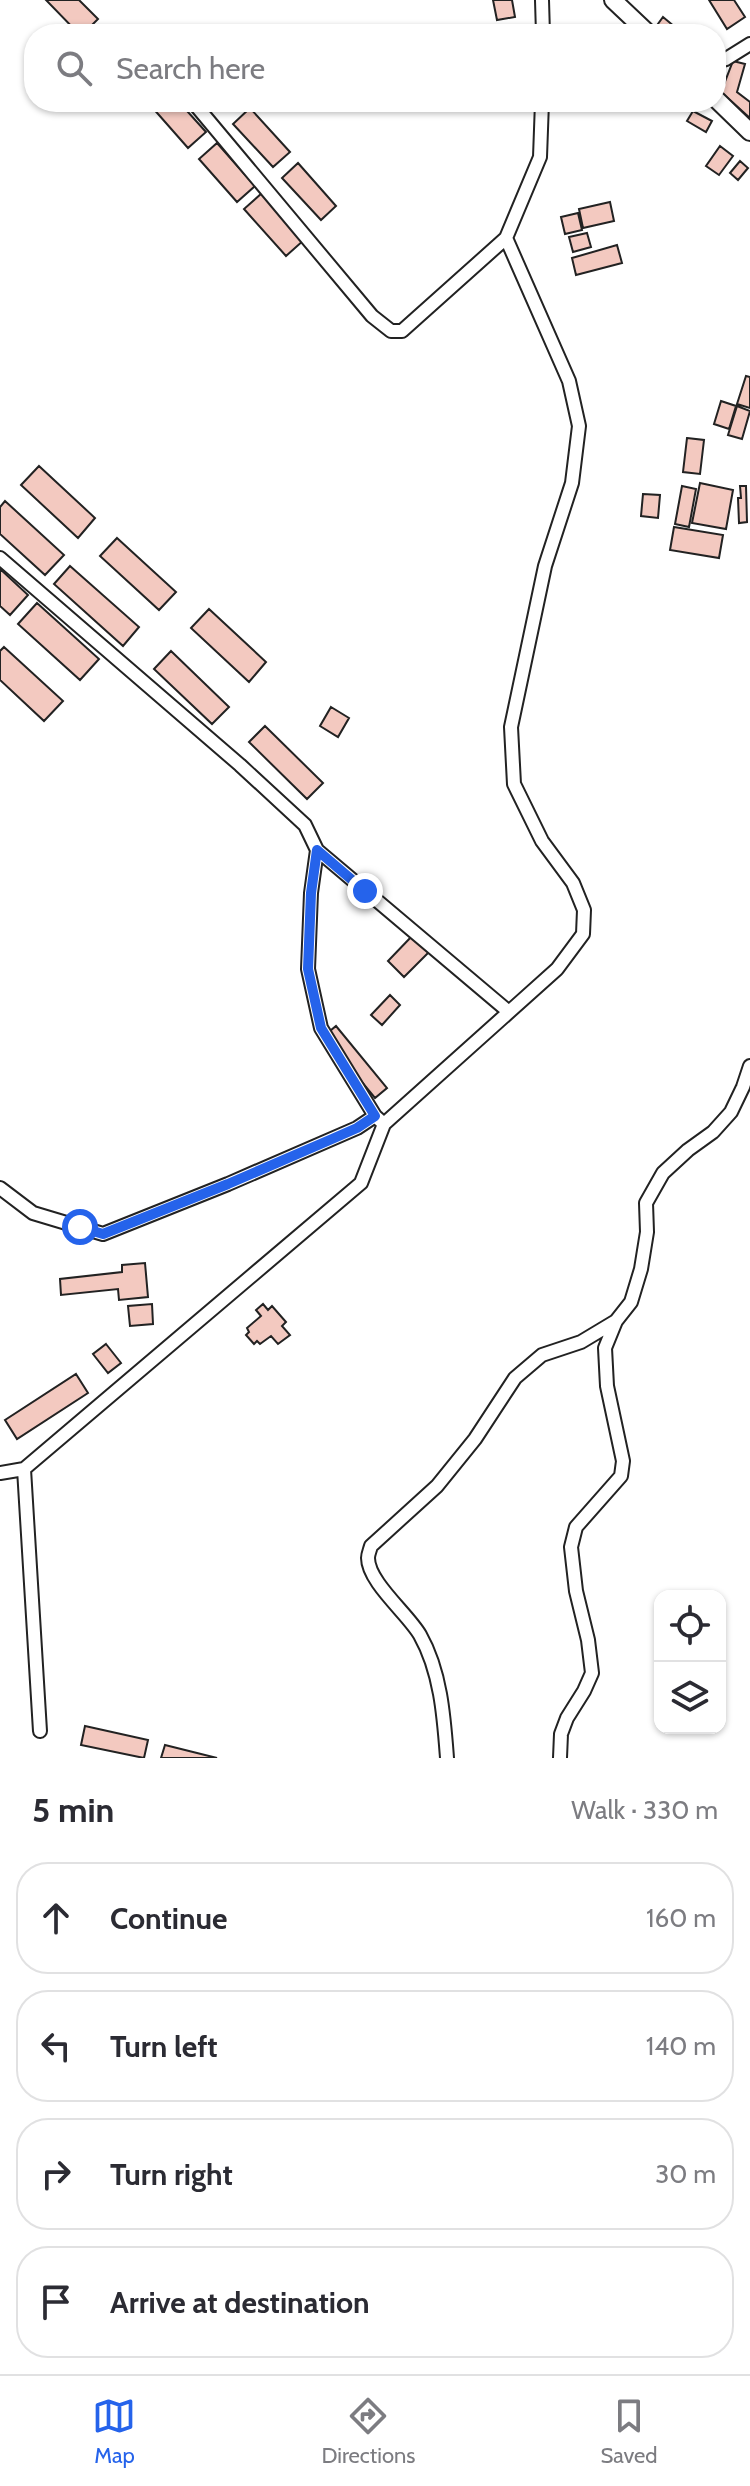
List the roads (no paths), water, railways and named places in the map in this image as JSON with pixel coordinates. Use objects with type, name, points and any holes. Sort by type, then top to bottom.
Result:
[{"type":"street","points":[[542,0],[543,24]]},
{"type":"street","points":[[613,0],[638,24]]},
{"type":"street","points":[[726,59],[750,44]]},
{"type":"street","points":[[726,109],[750,132]]},
{"type":"street","points":[[201,112],[372,316],[391,331],[402,331],[506,238],[540,157],[542,112]]},
{"type":"street","points":[[0,1188],[33,1213],[103,1234],[380,1120],[557,969],[583,934],[584,910],[573,883],[542,841],[514,784],[511,727],[545,566],[572,483],[579,426],[569,381],[506,238]]},
{"type":"street","points":[[0,558],[262,785],[305,825],[317,850],[509,1012]]},
{"type":"street","points":[[0,1473],[24,1469],[361,1183],[380,1120],[321,1028],[308,969],[311,893],[317,850]]},
{"type":"street","points":[[560,1758],[564,1726],[592,1673],[571,1547],[576,1527],[621,1476],[623,1461],[607,1386],[605,1348],[616,1321],[631,1302],[641,1269],[647,1232],[646,1203],[663,1173],[713,1132],[731,1112],[750,1066]]},
{"type":"street","points":[[447,1758],[444,1715],[431,1661],[420,1634],[372,1574],[368,1558],[371,1546],[437,1486],[475,1439],[515,1378],[542,1355],[581,1342],[616,1321]]},
{"type":"street","points":[[24,1469],[40,1731]]}]
